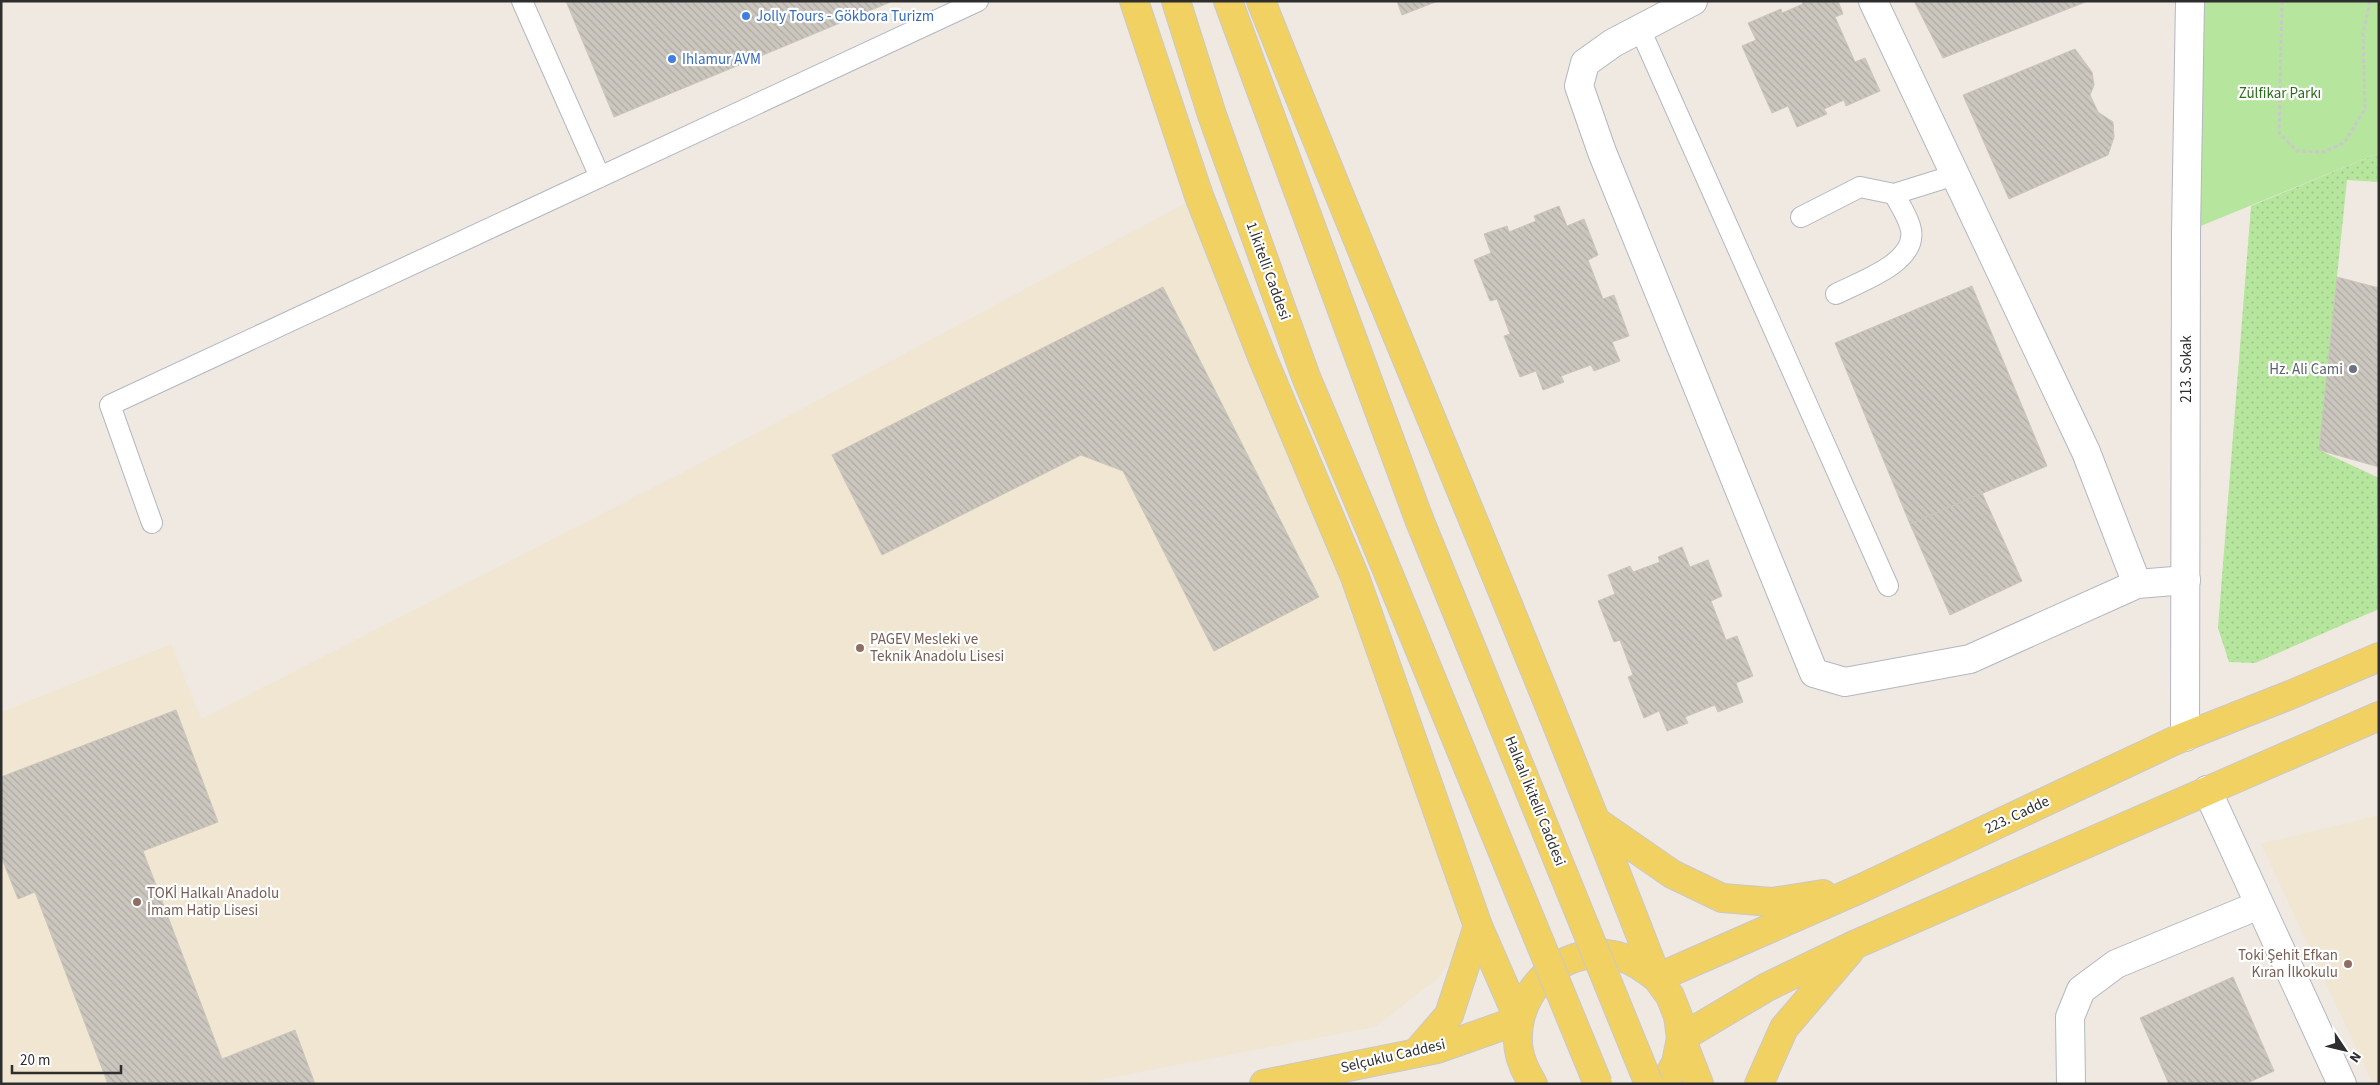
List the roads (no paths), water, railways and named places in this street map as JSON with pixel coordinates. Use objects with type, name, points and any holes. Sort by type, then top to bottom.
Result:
[{"type":"main road","points":[[1134,1],[1199,196],[1263,359],[1355,577],[1478,926],[1519,1020]]},
{"type":"main road","name":"1.İkitelli Caddesi","points":[[1176,1],[1212,115],[1306,377],[1598,1084]]},
{"type":"main road","points":[[1228,1],[1258,80],[1347,218]]},
{"type":"main road","points":[[1260,1],[1347,218],[1597,822],[1657,978],[1670,996],[1678,1016],[1680,1038],[1676,1063],[1664,1084]]},
{"type":"main road","name":"Halkalı İkitelli Caddesi","points":[[1258,80],[1419,519],[1649,1084]]},
{"type":"main road","name":"223. Cadde","points":[[1657,978],[1862,888],[2185,737],[2379,657]]},
{"type":"main road","points":[[1680,1038],[1767,987],[1854,945],[2379,716]]},
{"type":"main road","points":[[1597,822],[1672,874],[1722,898],[1772,902],[1862,888]]},
{"type":"main road","points":[[1416,1053],[1449,1015],[1478,926]]},
{"type":"main road","points":[[1759,1084],[1784,1028],[1854,945]]},
{"type":"main road","points":[[1533,1084],[1522,1064],[1518,1042],[1519,1020],[1528,996],[1543,976],[1564,962],[1588,955],[1613,955],[1637,963],[1657,978]]},
{"type":"main road","name":"Selçuklu Caddesi","points":[[1264,1084],[1437,1049],[1519,1020]]},
{"type":"main road","points":[[1680,1038],[1698,1084]]},
{"type":"street","points":[[1694,1],[1614,43],[1584,63],[1579,86],[1606,161],[1814,673],[1845,682],[1970,659],[2137,584],[2186,580]]},
{"type":"street","points":[[1873,1],[2086,452],[2137,584]]},
{"type":"street","name":"213. Sokak","points":[[2185,737],[2186,232],[2190,1]]},
{"type":"street","points":[[2207,790],[2342,1084]]},
{"type":"street","points":[[2071,1084],[2070,1017],[2081,990],[2116,964],[2259,905]]},
{"type":"lane","points":[[522,1],[600,177]]},
{"type":"lane","points":[[152,523],[110,405],[978,1]]},
{"type":"lane","points":[[1640,29],[1888,586]]},
{"type":"lane","points":[[1801,217],[1860,187],[1894,194],[1955,175]]},
{"type":"lane","points":[[1836,294],[1890,268],[1902,257],[1912,239],[1911,228],[1894,194]]},
{"type":"place","name":"Jolly Tours - Gökbora Turizm","points":[[746,16]]},
{"type":"place","name":"Ihlamur AVM","points":[[672,59]]},
{"type":"place","name":"Hz. Ali Cami","points":[[2353,369]]},
{"type":"place","name":"PAGEV Mesleki ve Teknik Anadolu Lisesi","points":[[860,648]]},
{"type":"place","name":"TOKİ Halkalı Anadolu İmam Hatip Lisesi","points":[[137,902]]},
{"type":"place","name":"Toki Şehit Efkan Kıran İlkokulu","points":[[2348,964]]},
{"type":"park label","name":"Zülfikar Parkı","points":[[2280,93]]}]
